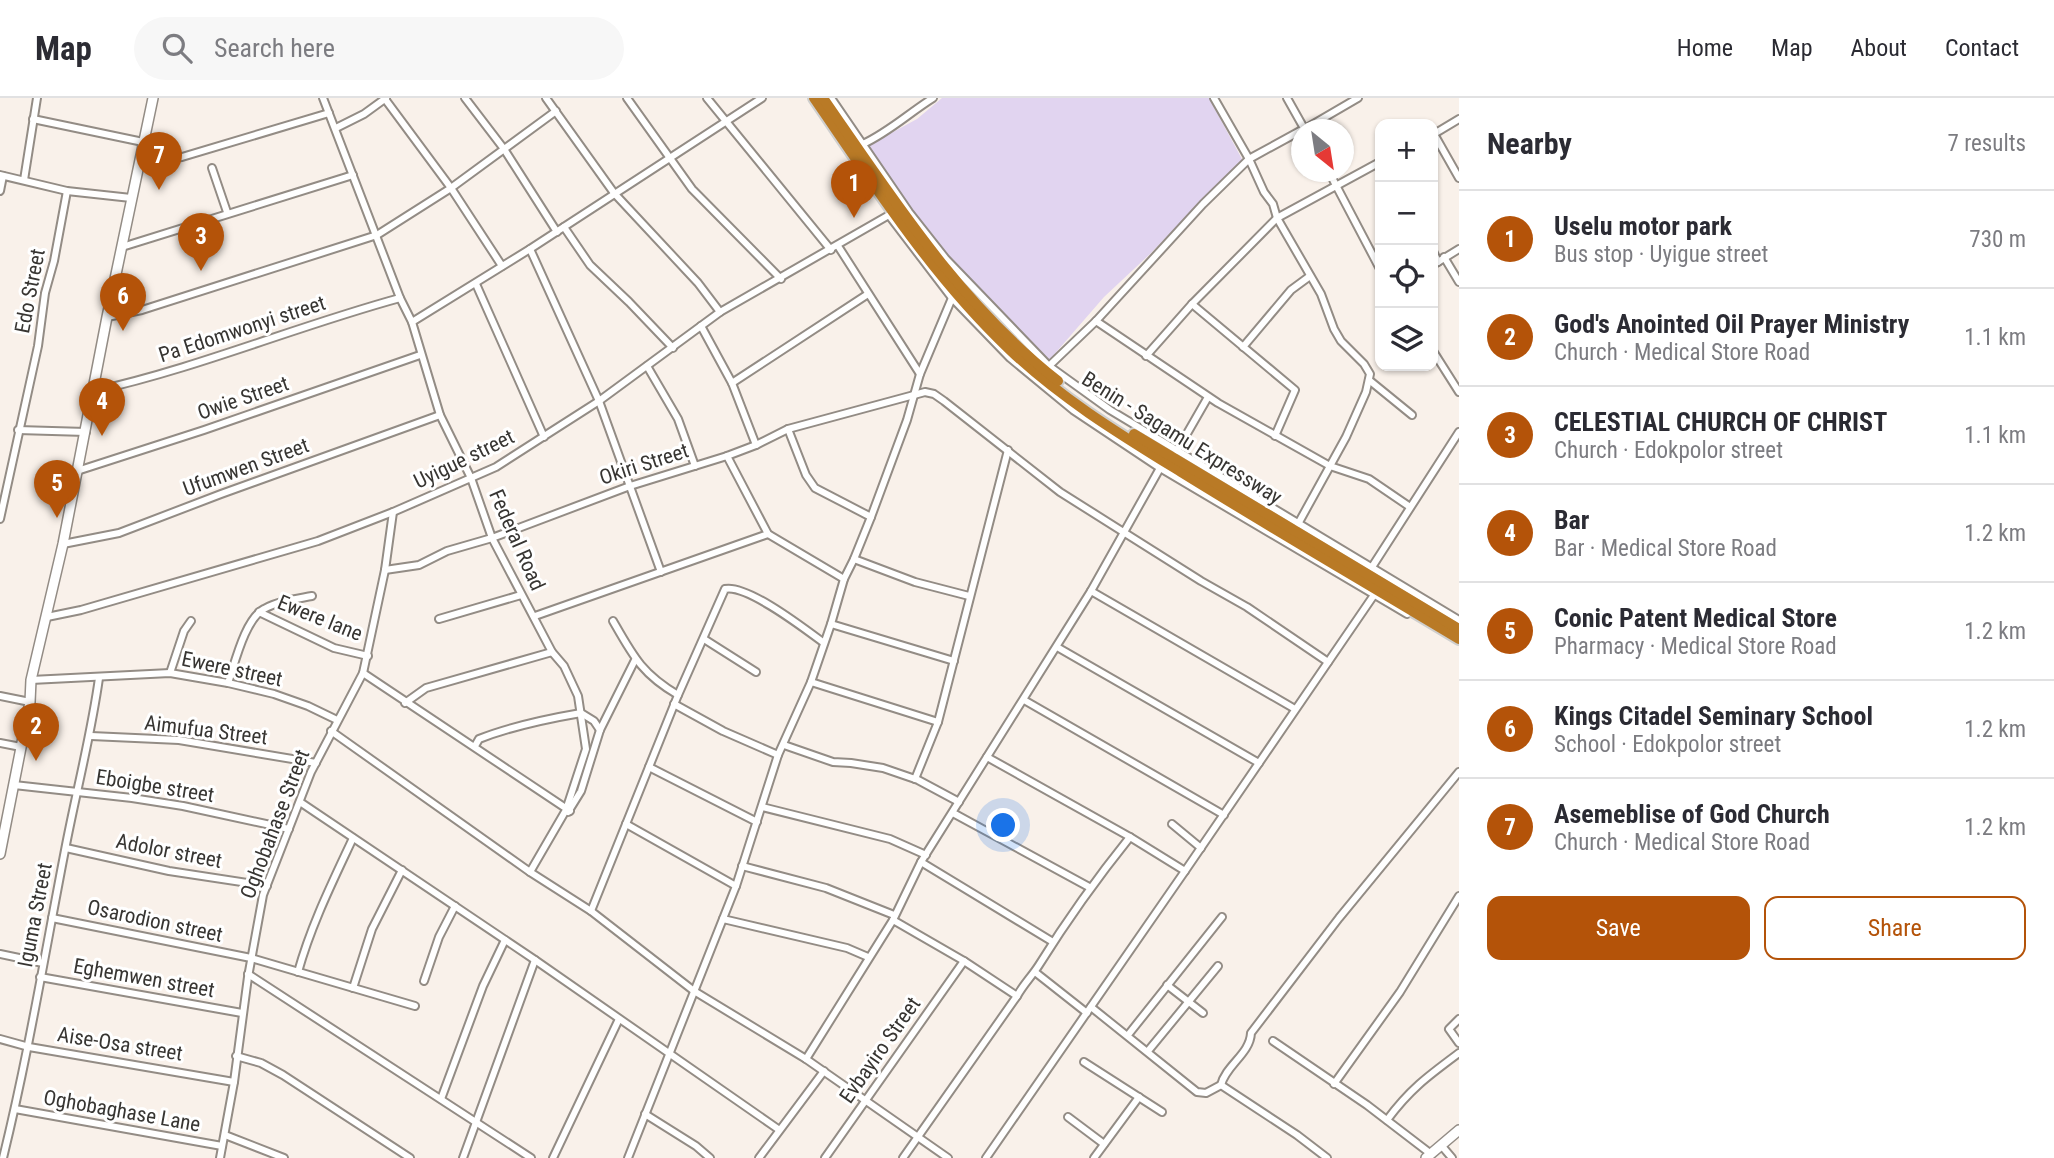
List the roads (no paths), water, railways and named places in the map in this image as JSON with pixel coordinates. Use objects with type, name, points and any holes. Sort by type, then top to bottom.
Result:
[{"type":"highway","points":[[814,98],[914,241],[978,318],[1038,375],[1114,426],[1162,465],[1459,639]]},
{"type":"highway","name":"Benin - Sagamu Expressway","points":[[823,98],[928,247],[977,306],[1053,377],[1114,426],[1459,629]]},
{"type":"street","points":[[24,180],[37,98]]},
{"type":"street","points":[[0,853],[30,702],[31,680],[63,544],[153,98]]},
{"type":"street","name":"Federal Road","points":[[323,98],[400,298],[412,322],[440,415],[471,478],[492,538],[578,696],[586,749],[566,812],[530,872]]},
{"type":"street","points":[[336,128],[363,114],[385,98],[452,188],[502,266]]},
{"type":"street","points":[[465,98],[504,149],[557,232]]},
{"type":"street","points":[[546,98],[614,193],[698,283],[720,313]]},
{"type":"street","points":[[627,98],[692,189],[780,279]]},
{"type":"street","points":[[707,98],[831,250]]},
{"type":"street","points":[[412,322],[476,284],[762,98]]},
{"type":"street","points":[[808,98],[889,215],[952,298],[1010,358],[1081,415],[1459,645]]},
{"type":"street","points":[[832,98],[909,212],[946,259],[1049,366],[1110,410],[1459,620]]},
{"type":"street","points":[[863,144],[883,134],[911,111],[933,98]]},
{"type":"street","points":[[1214,98],[1249,159],[1264,192],[1277,211],[1277,218],[1321,294],[1334,329],[1370,374],[1366,393],[1346,438],[1298,524]]},
{"type":"street","points":[[1287,98],[1298,119]]},
{"type":"street","points":[[1322,119],[1358,98]]},
{"type":"street","points":[[107,317],[142,310],[377,235],[452,188],[556,111]]},
{"type":"street","points":[[139,162],[182,157],[329,113]]},
{"type":"street","points":[[33,119],[144,142]]},
{"type":"street","points":[[1438,131],[1459,119]]},
{"type":"street","points":[[1049,366],[1096,321],[1203,204],[1249,159],[1291,136]]},
{"type":"street","points":[[1438,142],[1459,178]]},
{"type":"street","points":[[1146,356],[1192,304],[1277,218],[1375,165]]},
{"type":"street","points":[[212,168],[228,212]]},
{"type":"street","points":[[122,247],[353,174]]},
{"type":"street","points":[[0,191],[2,175],[66,191],[131,198]]},
{"type":"street","points":[[1335,182],[1375,259]]},
{"type":"street","name":"Edo Street","points":[[0,518],[38,346],[45,293],[54,261],[66,191]]},
{"type":"street","name":"Uyigue street","points":[[47,617],[81,610],[318,541],[496,467],[599,401],[720,313],[889,215]]},
{"type":"street","points":[[564,227],[590,265],[673,348]]},
{"type":"street","points":[[838,246],[920,374]]},
{"type":"street","points":[[530,249],[599,401],[661,572]]},
{"type":"street","points":[[1459,249],[1438,261],[1459,282]]},
{"type":"street","points":[[1243,347],[1291,290],[1310,276]]},
{"type":"street","points":[[476,284],[544,437]]},
{"type":"street","points":[[732,383],[868,294]]},
{"type":"street","name":"Pa Edomwonyi street","points":[[94,391],[171,371],[341,314],[400,298]]},
{"type":"street","points":[[628,1158],[736,886],[778,755],[811,682],[844,579],[855,559],[916,394],[920,374],[952,298]]},
{"type":"street","points":[[1192,304],[1295,390],[1275,436]]},
{"type":"street","points":[[1096,321],[1208,397],[1330,466],[1369,479],[1410,506]]},
{"type":"street","points":[[701,326],[732,383],[756,445]]},
{"type":"street","name":"Owie Street","points":[[77,471],[420,355]]},
{"type":"street","points":[[1438,359],[1459,392]]},
{"type":"street","points":[[647,366],[678,419],[695,466]]},
{"type":"street","points":[[1369,380],[1412,415]]},
{"type":"street","points":[[916,394],[934,394],[1060,492],[1201,582],[1247,607],[1328,662]]},
{"type":"street","name":"Okiri Street","points":[[384,570],[419,565],[447,551],[492,538],[630,486],[727,456],[788,429],[916,394]]},
{"type":"street","points":[[1177,451],[1208,397]]},
{"type":"street","name":"Ufumwen Street","points":[[63,544],[119,533],[440,415]]},
{"type":"street","points":[[788,429],[806,475],[815,488],[871,517]]},
{"type":"street","points":[[18,430],[86,432]]},
{"type":"street","points":[[1372,567],[1459,432]]},
{"type":"street","points":[[915,779],[938,722],[1008,450]]},
{"type":"street","points":[[727,456],[768,534],[844,579]]},
{"type":"street","points":[[806,1059],[893,918],[921,862],[1091,591],[1162,465]]},
{"type":"street","name":"Oghobahase Street","points":[[220,1158],[234,1082],[248,974],[267,886],[316,763],[363,673],[393,512]]},
{"type":"street","points":[[535,616],[768,534]]},
{"type":"street","points":[[855,559],[915,582],[969,596]]},
{"type":"street","points":[[590,911],[674,704],[725,589],[731,588],[754,597],[784,614],[824,643]]},
{"type":"street","points":[[1091,591],[1295,709]]},
{"type":"street","points":[[439,619],[521,595]]},
{"type":"street","points":[[986,1158],[1374,595]]},
{"type":"street","name":"Ewere lane","points":[[228,682],[245,632],[259,612],[283,601],[312,596]]},
{"type":"street","name":"Ewere lane","points":[[259,612],[334,648],[368,656]]},
{"type":"street","points":[[170,673],[184,631],[191,621]]},
{"type":"street","points":[[613,621],[635,660],[657,683],[678,695]]},
{"type":"street","points":[[831,624],[954,661]]},
{"type":"street","points":[[704,639],[756,672]]},
{"type":"street","points":[[1057,647],[1259,763]]},
{"type":"street","points":[[405,703],[426,688],[552,652]]},
{"type":"street","points":[[363,673],[475,747],[566,812],[581,791],[600,730],[635,660]]},
{"type":"street","name":"Ewere street","points":[[31,680],[170,673],[228,682],[285,698],[337,720]]},
{"type":"street","name":"Iguma Street","points":[[3,1158],[29,1047],[40,977],[77,792],[91,736],[99,678]]},
{"type":"street","points":[[811,682],[938,722]]},
{"type":"street","points":[[0,696],[30,702]]},
{"type":"street","points":[[1024,700],[1224,815]]},
{"type":"street","points":[[674,704],[723,731],[778,755]]},
{"type":"street","points":[[475,747],[479,739],[515,727],[581,713],[594,721],[600,730]]},
{"type":"street","points":[[331,732],[590,911],[694,991],[867,1099],[948,1158]]},
{"type":"street","name":"Aimufua Street","points":[[91,736],[179,740],[316,763]]},
{"type":"street","points":[[0,743],[21,747]]},
{"type":"street","points":[[784,745],[833,762],[851,762],[883,768],[915,779],[959,802]]},
{"type":"street","points":[[987,757],[1130,837],[1185,872]]},
{"type":"street","points":[[649,767],[757,822]]},
{"type":"street","points":[[1221,1086],[1223,1075],[1248,1046],[1251,1033],[1300,966],[1459,772]]},
{"type":"street","name":"Eboigbe street","points":[[14,785],[183,806],[289,829]]},
{"type":"street","points":[[300,802],[535,960],[778,1129]]},
{"type":"street","points":[[762,807],[890,839],[926,855]]},
{"type":"street","points":[[953,813],[1089,887]]},
{"type":"street","points":[[626,824],[736,886]]},
{"type":"street","points":[[1172,824],[1201,848]]},
{"type":"street","points":[[903,1158],[1022,986],[1035,972],[1089,887],[1130,837]]},
{"type":"street","points":[[298,972],[303,953],[353,838]]},
{"type":"street","name":"Adolor street","points":[[66,848],[169,871],[267,886]]},
{"type":"street","points":[[921,862],[1053,942]]},
{"type":"street","points":[[742,866],[826,888],[893,918],[1017,996]]},
{"type":"street","points":[[353,988],[372,929],[402,870]]},
{"type":"street","points":[[1334,1084],[1400,992],[1459,896]]},
{"type":"street","points":[[424,981],[439,937],[455,906]]},
{"type":"street","points":[[1128,1035],[1222,917]]},
{"type":"street","name":"Osarodion street","points":[[52,918],[251,958],[415,1006]]},
{"type":"street","points":[[723,919],[847,948],[868,957]]},
{"type":"street","points":[[441,1099],[483,986],[505,940]]},
{"type":"street","name":"Eghemwen street","points":[[0,954],[43,963]]},
{"type":"street","points":[[463,1158],[535,960]]},
{"type":"street","name":"Evbayiro Street","points":[[825,1158],[964,961]]},
{"type":"street","points":[[1148,1051],[1218,966]]},
{"type":"street","points":[[1035,972],[1128,1035],[1197,1092],[1206,1093],[1221,1086]]},
{"type":"street","points":[[248,974],[531,1158]]},
{"type":"street","name":"Eghemwen street","points":[[40,977],[242,1013]]},
{"type":"street","points":[[1167,985],[1203,1013]]},
{"type":"street","points":[[553,1158],[619,1019]]},
{"type":"street","points":[[1459,1019],[1449,1029],[1459,1043]]},
{"type":"street","name":"Aise-Osa street","points":[[0,1039],[29,1047],[234,1082]]},
{"type":"street","points":[[1273,1041],[1387,1121],[1428,1156],[1459,1130]]},
{"type":"street","points":[[1387,1121],[1410,1091],[1459,1053]]},
{"type":"street","points":[[236,1056],[261,1063],[283,1075],[410,1158]]},
{"type":"street","points":[[1084,1062],[1162,1112]]},
{"type":"street","points":[[759,1158],[778,1129],[824,1071]]},
{"type":"street","points":[[1221,1086],[1297,1135],[1327,1158]]},
{"type":"street","points":[[1094,1158],[1139,1097]]},
{"type":"street","name":"Oghobaghase Lane","points":[[15,1109],[222,1146]]},
{"type":"street","points":[[645,1114],[710,1158]]},
{"type":"street","points":[[1068,1117],[1104,1144]]},
{"type":"street","points":[[225,1135],[284,1158]]},
{"type":"street","points":[[1441,1145],[1452,1158]]},
{"type":"place","name":"Asemeblise of God Church","points":[[159,190]]},
{"type":"place","name":"Uselu motor park","points":[[854,218]]},
{"type":"place","name":"CELESTIAL CHURCH OF CHRIST","points":[[201,271]]},
{"type":"place","name":"Kings Citadel Seminary School","points":[[123,331]]},
{"type":"place","name":"Bar","points":[[102,436]]},
{"type":"place","name":"Conic Patent Medical Store","points":[[57,518]]},
{"type":"place","name":"God's Anointed Oil Prayer Ministry","points":[[36,761]]}]
